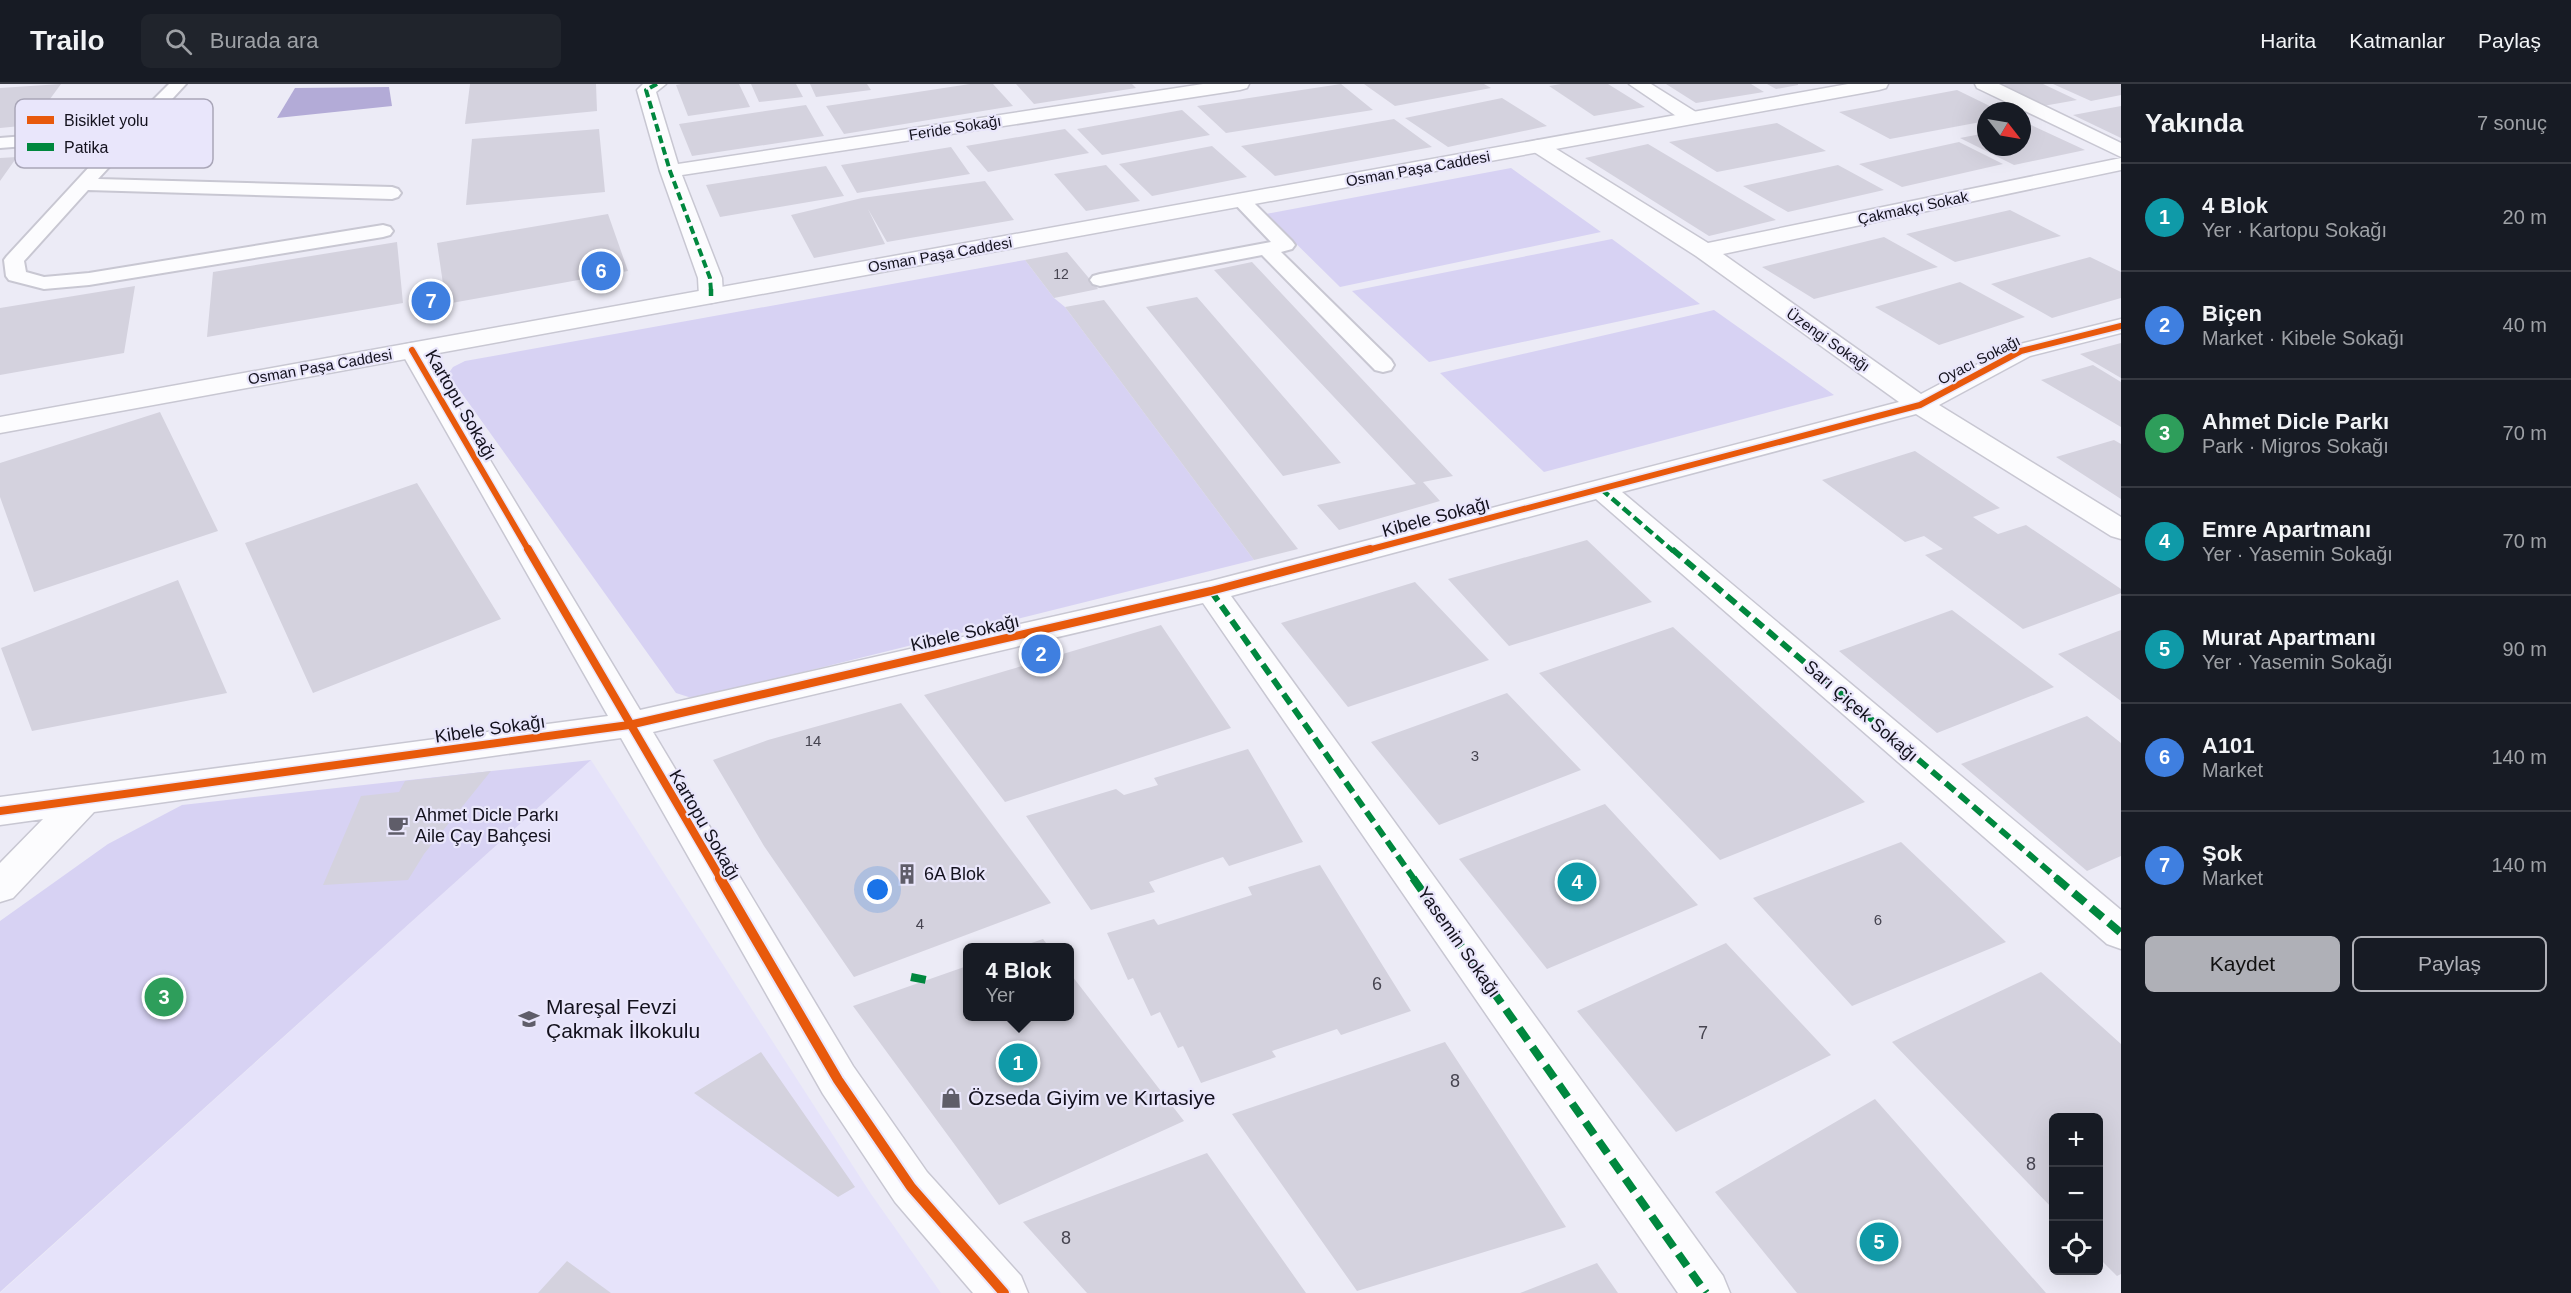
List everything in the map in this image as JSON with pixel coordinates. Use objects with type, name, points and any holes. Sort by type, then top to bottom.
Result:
[{"type":"street","points":[[657,84],[646,90],[670,171],[710,278],[711,296]]},
{"type":"street","name":"Feride Sokağı","points":[[670,171],[1239,84]]},
{"type":"street","points":[[1638,84],[1692,118]]},
{"type":"street","name":"Osman Paşa Caddesi","points":[[0,425],[1879,84]]},
{"type":"street","points":[[1984,84],[2121,151]]},
{"type":"street","name":"Üzengi Sokağı","points":[[1538,146],[1704,251],[1920,405],[2121,530]]},
{"type":"street","name":"Çakmakçı Sokak","points":[[1704,251],[2121,164]]},
{"type":"street","name":"Oyacı Sokağı","points":[[1920,405],[2021,351],[2121,326]]},
{"type":"street","name":"Kartopu Sokağı","points":[[412,350],[838,1080],[911,1186],[1004,1293]]},
{"type":"street","name":"Kibele Sokağı","points":[[0,811],[629,725],[1211,591],[1920,405]]},
{"type":"street","name":"Sarı Çiçek Sokağı","points":[[1601,489],[2121,933]]},
{"type":"street","name":"Yasemin Sokağı","points":[[1211,591],[1706,1293]]},
{"type":"street","points":[[0,887],[83,800]]},
{"type":"lane","points":[[163,99],[178,84]]},
{"type":"lane","points":[[0,143],[15,142]]},
{"type":"lane","points":[[98,168],[14,260],[16,276],[44,283],[88,279],[383,231]]},
{"type":"lane","points":[[83,184],[392,193]]},
{"type":"lane","points":[[1100,279],[1285,245],[1241,201]]},
{"type":"lane","points":[[1267,249],[1383,365]]},
{"type":"shaded area","points":[[389,87],[392,106],[277,118],[295,88]]},
{"type":"shaded area","points":[[1511,168],[1601,232],[1340,287],[1266,214]]},
{"type":"shaded area","points":[[1612,239],[1700,304],[1429,362],[1352,291]]},
{"type":"shaded area","points":[[1025,260],[1054,298],[1065,307],[1254,560],[695,699],[676,693],[448,374],[453,367],[465,361]]},
{"type":"shaded area","points":[[1714,310],[1834,395],[1544,472],[1440,373]]},
{"type":"shaded area","name":"Mareşal Fevzi Çakmak İlkokulu","points":[[591,760],[871,1194],[941,1293],[0,1293]]},
{"type":"shaded area","points":[[591,760],[0,1292],[0,921],[108,844],[182,805]]},
{"type":"building","points":[[61,84],[50,99],[15,99],[15,127],[0,128],[0,88]]},
{"type":"building","points":[[470,84],[596,84],[597,111],[465,124]]},
{"type":"building","points":[[739,84],[750,107],[688,116],[676,85]]},
{"type":"building","points":[[751,84],[796,84],[803,97],[759,102]]},
{"type":"building","points":[[810,84],[867,84],[871,90],[816,97]]},
{"type":"building","points":[[970,84],[993,84],[1013,106],[844,134],[826,106]]},
{"type":"building","points":[[1016,84],[1132,84],[1136,88],[1034,104]]},
{"type":"building","points":[[1341,84],[1373,110],[1226,133],[1197,106]]},
{"type":"building","points":[[1364,84],[1484,84],[1491,88],[1395,106]]},
{"type":"building","points":[[1608,84],[1645,107],[1594,116],[1549,86]]},
{"type":"building","points":[[1666,84],[1751,84],[1764,92],[1696,103]]},
{"type":"building","points":[[1767,84],[1798,84],[1798,85],[1776,89]]},
{"type":"building","points":[[2043,84],[2077,100],[2043,106],[1999,85]]},
{"type":"building","points":[[2053,84],[2121,84],[2121,95],[2091,101]]},
{"type":"building","points":[[1957,90],[1982,102],[1977,102],[1977,123],[1890,139],[1839,112]]},
{"type":"building","points":[[1502,98],[1547,126],[1448,147],[1405,118]]},
{"type":"building","points":[[806,105],[824,136],[692,156],[679,124]]},
{"type":"building","points":[[2121,106],[2121,138],[2073,115]]},
{"type":"building","points":[[1182,110],[1210,135],[1102,155],[1077,129]]},
{"type":"building","points":[[1394,119],[1432,147],[1275,176],[1241,146]]},
{"type":"building","points":[[1777,123],[1826,151],[1717,172],[1669,142]]},
{"type":"building","points":[[2031,125],[2085,150],[2014,165],[1996,156],[2031,156]]},
{"type":"building","points":[[599,129],[605,192],[466,205],[472,139]]},
{"type":"building","points":[[1065,129],[1089,153],[988,172],[966,146]]},
{"type":"building","points":[[1977,135],[1977,146],[1960,138]]},
{"type":"building","points":[[1959,142],[1977,151],[1977,156],[1987,156],[2003,164],[1902,187],[1859,164]]},
{"type":"building","points":[[1648,144],[1776,220],[1709,236],[1585,158]]},
{"type":"building","points":[[1212,146],[1247,177],[1152,196],[1119,164]]},
{"type":"building","points":[[951,147],[970,174],[857,193],[841,165]]},
{"type":"building","points":[[15,157],[0,181],[0,158]]},
{"type":"building","points":[[1106,165],[1140,201],[1086,211],[1054,174]]},
{"type":"building","points":[[1838,165],[1884,190],[1788,212],[1743,186]]},
{"type":"building","points":[[826,166],[844,196],[720,217],[706,185]]},
{"type":"building","points":[[985,181],[1014,220],[887,242],[868,209],[885,244],[814,258],[791,215],[862,198]]},
{"type":"building","points":[[2010,210],[2061,236],[1955,262],[1906,234]]},
{"type":"building","points":[[608,214],[628,271],[446,304],[437,243]]},
{"type":"building","points":[[1884,237],[1938,267],[1814,299],[1762,267]]},
{"type":"building","points":[[397,242],[403,303],[207,337],[213,272]]},
{"type":"building","points":[[1067,252],[1098,289],[1054,298],[1025,260]]},
{"type":"building","points":[[2090,257],[2121,272],[2121,298],[2052,318],[1991,284]]},
{"type":"building","points":[[1252,262],[1453,476],[1423,482],[1440,501],[1339,530],[1317,505],[1416,484],[1214,270]]},
{"type":"building","points":[[1960,282],[2025,317],[1939,345],[1875,307]]},
{"type":"building","points":[[135,286],[124,353],[0,375],[0,308]]},
{"type":"building","points":[[1197,297],[1341,463],[1283,476],[1146,307]]},
{"type":"building","points":[[1104,300],[1298,549],[1254,560],[1065,307]]},
{"type":"building","points":[[2121,343],[2121,378],[2080,354]]},
{"type":"building","points":[[2093,365],[2121,382],[2121,427],[2041,380]]},
{"type":"building","points":[[160,412],[218,531],[34,592],[0,497],[0,463]]},
{"type":"building","points":[[2114,440],[2121,444],[2121,499],[2056,457]]},
{"type":"building","points":[[1915,451],[2000,508],[1973,517],[1998,534],[2026,525],[2121,589],[2121,593],[2023,629],[1925,555],[1943,549],[1924,536],[1905,542],[1822,480]]},
{"type":"building","points":[[417,483],[501,619],[313,693],[245,543]]},
{"type":"building","points":[[1587,540],[1652,602],[1509,646],[1448,579]]},
{"type":"building","points":[[178,580],[227,693],[32,731],[1,648]]},
{"type":"building","points":[[1415,582],[1489,660],[1348,707],[1281,623]]},
{"type":"building","points":[[1952,610],[2054,687],[1937,733],[1839,651]]},
{"type":"building","points":[[1161,625],[1231,728],[1005,802],[924,695]]},
{"type":"building","points":[[1673,627],[1865,802],[1720,860],[1539,673]]},
{"type":"building","points":[[2121,630],[2121,701],[2058,654]]},
{"type":"building","points":[[1507,693],[1581,770],[1439,825],[1371,742]]},
{"type":"building","name":"6A Blok","points":[[901,703],[1051,903],[854,977],[764,846],[713,760],[768,740]]},
{"type":"building","points":[[2087,716],[2121,743],[2121,856],[2087,871],[1961,764]]},
{"type":"building","points":[[1248,749],[1303,842],[1229,866],[1223,857],[1149,882],[1155,892],[1091,910],[1026,816],[1116,789],[1124,795],[1158,785],[1154,778]]},
{"type":"building","name":"Ahmet Dicle Parkı Aile Çay Bahçesi","points":[[491,771],[424,854],[408,880],[323,885],[361,796],[399,792],[405,781]]},
{"type":"building","points":[[1605,804],[1698,905],[1547,969],[1459,859]]},
{"type":"building","points":[[1901,842],[2006,942],[1852,1006],[1753,898]]},
{"type":"building","points":[[1320,865],[1411,1011],[1341,1035],[1337,1029],[1272,1051],[1276,1057],[1201,1083],[1183,1046],[1178,1048],[1160,1012],[1151,1016],[1133,978],[1128,980],[1107,933],[1154,919],[1158,925],[1252,895],[1248,887]]},
{"type":"building","points":[[1043,939],[1046,943],[1032,943]]},
{"type":"building","points":[[1726,943],[1831,1055],[1676,1132],[1577,1011]]},
{"type":"building","points":[[963,967],[963,1021],[1074,1021],[1074,978],[1184,1121],[999,1205],[853,1006]]},
{"type":"building","points":[[2041,972],[2121,1044],[2121,1274],[2117,1276],[2103,1262],[2103,1113],[2049,1113],[2049,1205],[1892,1042]]},
{"type":"building","points":[[1445,1042],[1566,1227],[1357,1291],[1232,1114]]},
{"type":"building","points":[[761,1052],[855,1187],[838,1197],[694,1093]]},
{"type":"building","points":[[1875,1099],[2046,1293],[1797,1293],[1715,1192]]},
{"type":"building","points":[[1207,1153],[1306,1293],[1087,1293],[1023,1222]]},
{"type":"building","points":[[567,1261],[611,1293],[538,1293]]},
{"type":"building","points":[[1597,1263],[1618,1293],[1520,1293]]},
{"type":"marked path","points":[[657,84],[646,90],[670,171],[710,278],[711,296]]},
{"type":"marked path","points":[[1601,489],[2121,933]]},
{"type":"marked path","points":[[1211,591],[1706,1293]]},
{"type":"marked path","points":[[911,977],[926,980]]},
{"type":"cycle path","points":[[0,811],[629,725],[1211,591],[1920,405],[2021,351],[2121,326]]},
{"type":"cycle path","points":[[412,350],[838,1080],[911,1187],[1004,1293]]},
{"type":"place","name":"A101","points":[[601,271]]},
{"type":"place","name":"Şok","points":[[431,301]]},
{"type":"place","name":"Biçen","points":[[1041,654]]},
{"type":"place","name":"Ahmet Dicle Parkı Aile Çay Bahçesi","points":[[398,825]]},
{"type":"place","name":"6A Blok","points":[[907,874]]},
{"type":"place","name":"Emre Apartmanı","points":[[1577,882]]},
{"type":"place","name":"Ahmet Dicle Parkı","points":[[164,997]]},
{"type":"place","name":"Mareşal Fevzi Çakmak İlkokulu","points":[[529,1019]]},
{"type":"place","name":"4 Blok","points":[[1018,1063]]},
{"type":"place","name":"Özseda Giyim ve Kırtasiye","points":[[951,1098]]},
{"type":"place","name":"Murat Apartmanı","points":[[1879,1242]]}]
